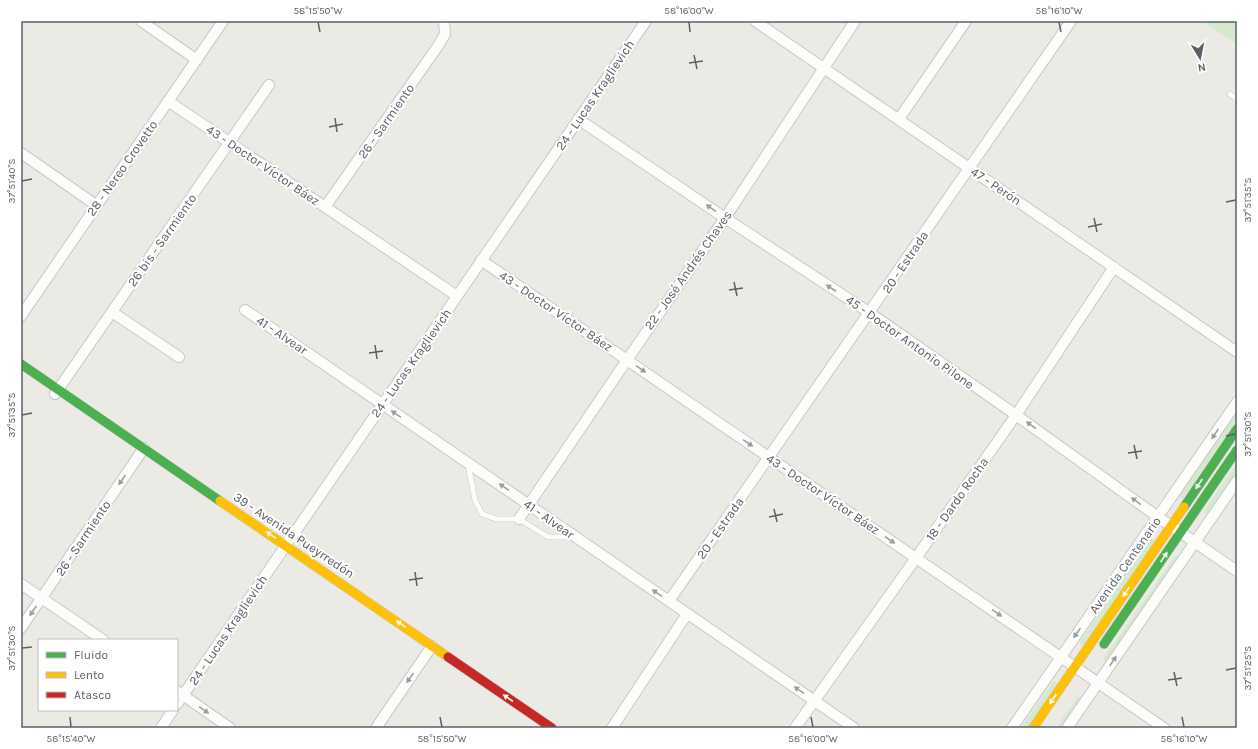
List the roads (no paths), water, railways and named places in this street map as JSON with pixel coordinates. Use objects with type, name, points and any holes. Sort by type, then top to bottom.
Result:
[{"type":"street","points":[[140,21],[197,60]]},
{"type":"street","name":"28 - Nereo Crovetto","points":[[21,316],[223,21]]},
{"type":"street","name":"24 - Lucas Kraglievich","points":[[179,697],[284,549],[646,21]]},
{"type":"street","name":"47 - Perón","points":[[756,21],[1237,352]]},
{"type":"street","name":"22 - José Andrés Chaves","points":[[519,519],[725,218],[855,21]]},
{"type":"street","points":[[899,119],[966,21]]},
{"type":"street","name":"26 - Sarmiento","points":[[325,207],[438,46],[445,34],[445,22]]},
{"type":"street","name":"20 - Estrada","points":[[669,601],[870,313],[1067,22]]},
{"type":"street","name":"26 bis - Sarmiento","points":[[56,392],[269,85]]},
{"type":"street","name":"43 - Doctor Víctor Báez","points":[[168,101],[457,296]]},
{"type":"street","name":"45 - Doctor Antonio Pilone","points":[[578,119],[870,313],[1237,572]]},
{"type":"street","points":[[21,153],[96,205]]},
{"type":"street","name":"43 - Doctor Víctor Báez","points":[[481,260],[1164,728]]},
{"type":"street","name":"18 - Dardo Rocha","points":[[796,728],[1016,415],[1114,267]]},
{"type":"street","name":"41 - Alvear","points":[[245,310],[854,728]]},
{"type":"street","points":[[112,312],[179,357]]},
{"type":"street","name":"39 - Avenida Pueyrredón","points":[[21,364],[56,392],[284,549],[430,649],[552,728]]},
{"type":"street","name":"39 - Avenida Pueyrredón","points":[[21,372],[56,392]]},
{"type":"street","name":"Avenida Centenario","points":[[1012,728],[1237,402]]},
{"type":"street","name":"Avenida Centenario","points":[[1033,728],[1237,429]]},
{"type":"street","name":"Avenida Centenario","points":[[1097,654],[1237,450]]},
{"type":"street","name":"26 - Sarmiento","points":[[21,628],[142,451]]},
{"type":"street","points":[[1067,728],[1237,481]]},
{"type":"street","points":[[21,584],[101,639]]},
{"type":"street","points":[[612,728],[687,614]]},
{"type":"street","points":[[376,728],[430,649]]},
{"type":"street","name":"39 - Avenida Pueyrredón","points":[[430,649],[539,728]]},
{"type":"street","points":[[179,697],[230,728]]},
{"type":"street","points":[[160,728],[172,711]]},
{"type":"lane","points":[[1230,94],[1237,99]]},
{"type":"lane","points":[[468,463],[475,500],[482,514],[496,519],[519,519],[548,537],[576,537]]}]
